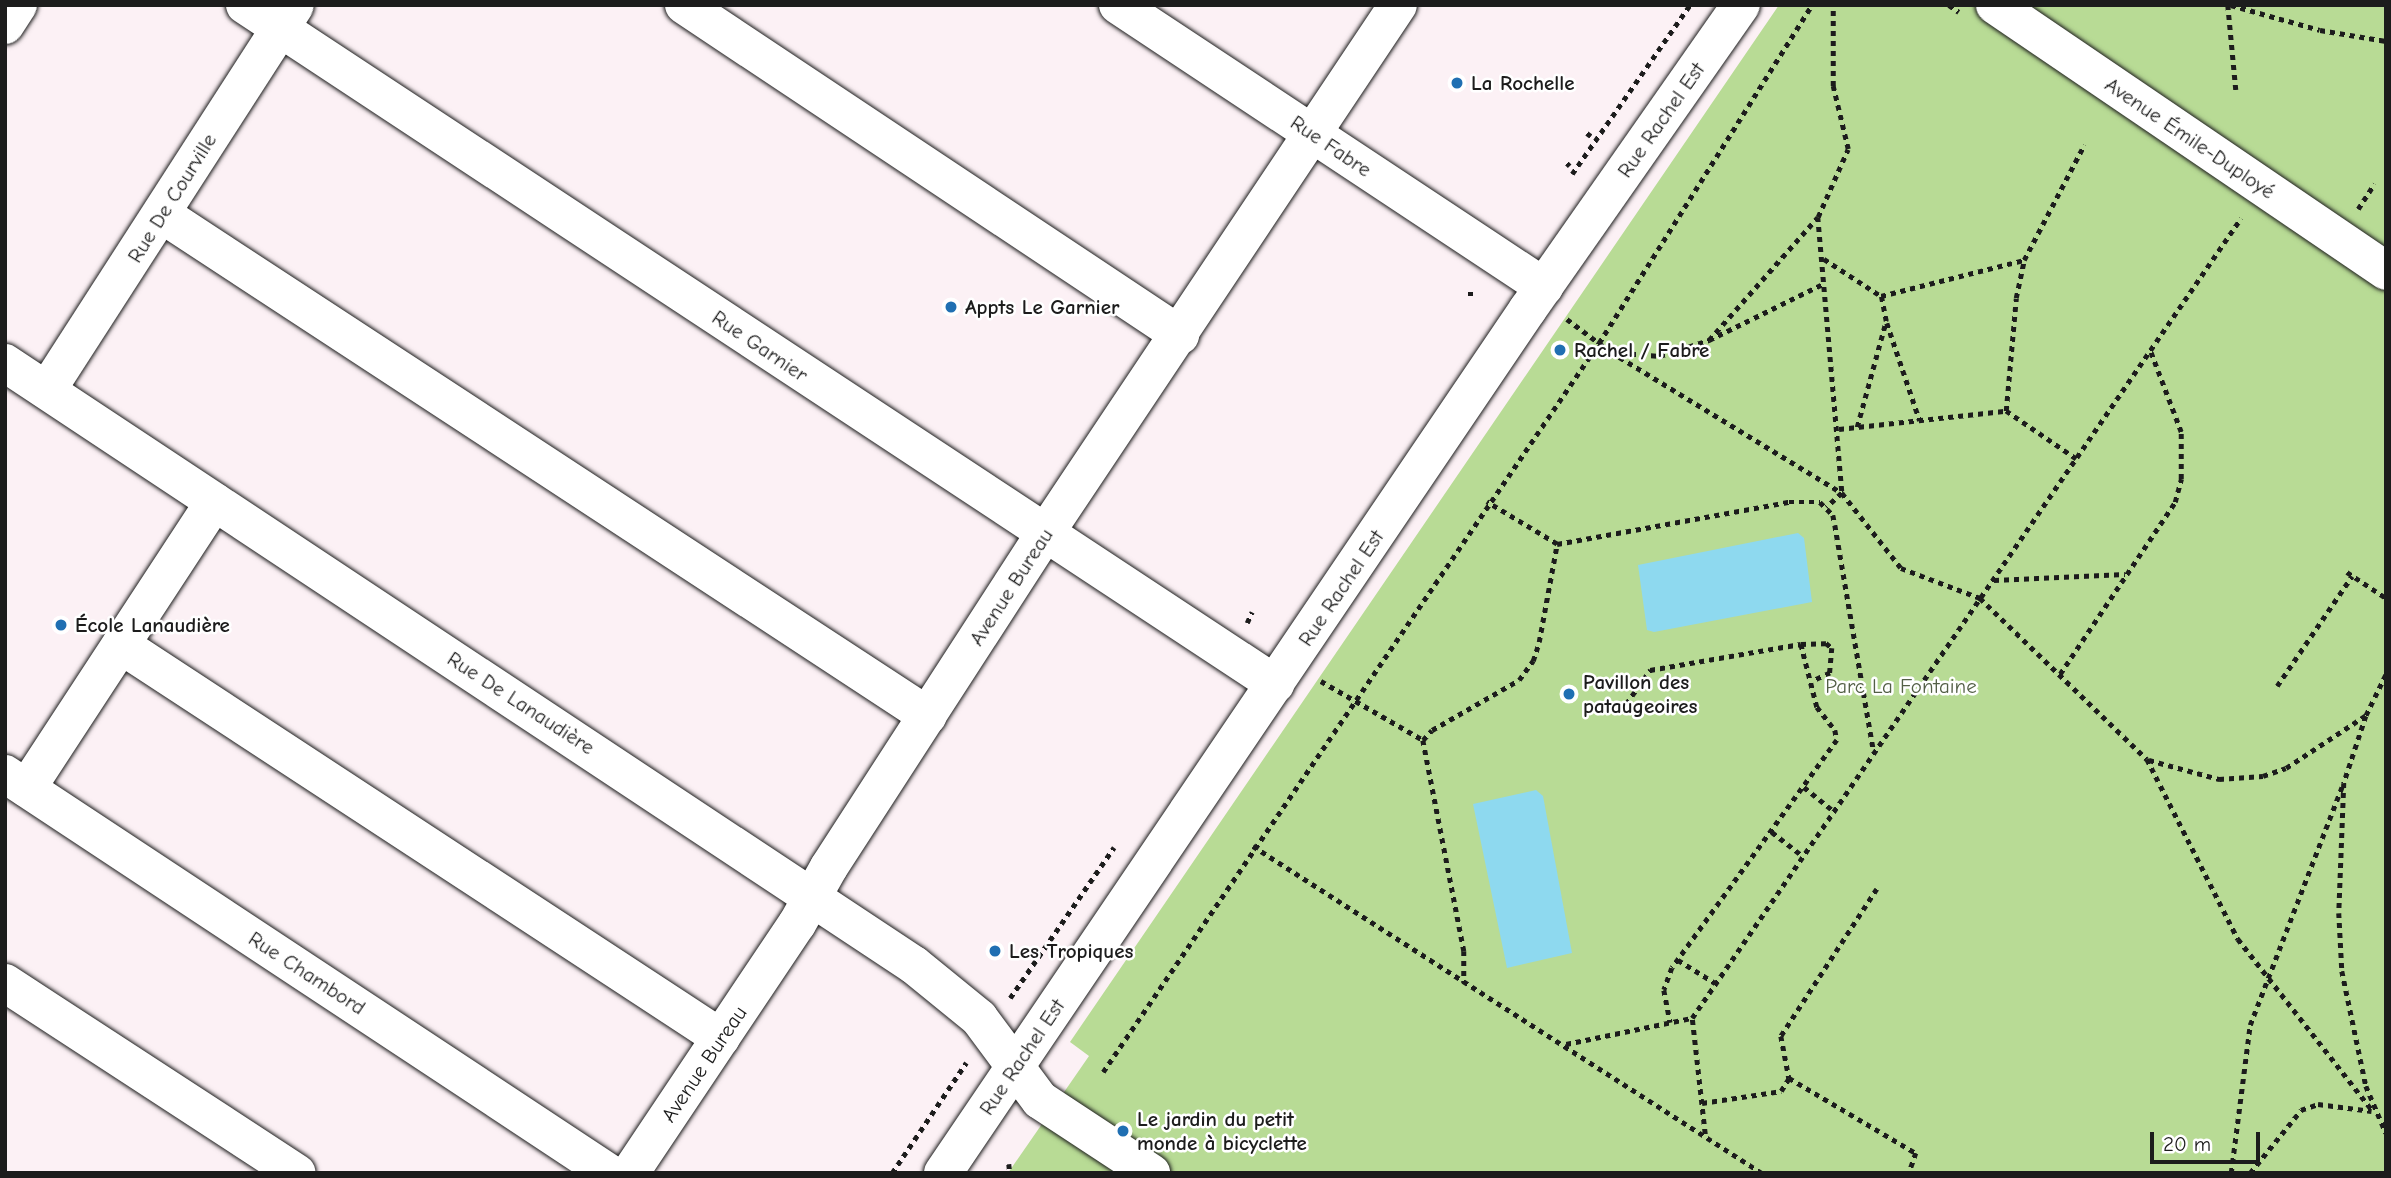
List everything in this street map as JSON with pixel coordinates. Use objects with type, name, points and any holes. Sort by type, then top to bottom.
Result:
[{"type":"street","points":[[5,25],[18,5]]},
{"type":"street","name":"Rue Garnier","points":[[245,5],[287,16],[1044,535],[1275,684]]},
{"type":"street","points":[[684,5],[1180,335]]},
{"type":"street","name":"Rue Fabre","points":[[1118,5],[1544,287]]},
{"type":"street","name":"Avenue Bureau","points":[[630,1173],[721,1038],[1044,535],[1398,5]]},
{"type":"street","name":"Rue Rachel Est","points":[[943,1173],[1544,287],[1741,5]]},
{"type":"street","name":"Avenue Émile-Duployé","points":[[1995,5],[2386,271]]},
{"type":"street","name":"Rue De Courville","points":[[47,390],[163,215],[287,16]]},
{"type":"street","points":[[163,215],[928,716]]},
{"type":"street","name":"Rue De Lanaudière","points":[[5,363],[813,895],[957,995],[988,1028],[1014,1068],[1051,1109],[1151,1173]]},
{"type":"street","points":[[16,781],[121,645],[214,502]]},
{"type":"street","points":[[121,645],[721,1038]]},
{"type":"street","name":"Rue Chambord","points":[[16,781],[609,1173]]},
{"type":"street","points":[[5,983],[296,1173]]},
{"type":"path","points":[[1103,1072],[1487,502],[1599,343],[1812,5]]},
{"type":"path","points":[[1709,340],[1818,217],[1848,149],[1833,86],[1833,5]]},
{"type":"path","points":[[2236,90],[2230,5],[2320,30],[2386,41]]},
{"type":"path","points":[[2007,411],[2016,298],[2024,260],[2084,145]]},
{"type":"path","points":[[2360,206],[2374,184]]},
{"type":"path","points":[[1818,217],[1839,429],[1842,493],[1827,507]]},
{"type":"path","points":[[1705,1135],[1692,1018],[1800,854],[2151,353],[2241,218]]},
{"type":"path","points":[[1823,258],[1881,296],[1886,321],[1920,421]]},
{"type":"path","points":[[1881,296],[2024,260]]},
{"type":"path","points":[[1611,352],[1660,356],[1709,340],[1825,283]]},
{"type":"path","points":[[1566,318],[1611,352],[1842,493],[1901,568],[1980,598],[2147,759],[2238,939],[2373,1111],[2386,1133]]},
{"type":"path","points":[[1857,427],[1886,321]]},
{"type":"path","points":[[2060,674],[2175,502],[2181,479],[2181,432],[2151,353]]},
{"type":"path","points":[[1839,429],[2007,411],[2076,458]]},
{"type":"path","points":[[1487,502],[1557,544],[1789,502],[1808,500],[1827,507],[1835,525],[1874,752]]},
{"type":"path","points":[[1423,740],[1432,730],[1500,695],[1533,661],[1557,544]]},
{"type":"path","points":[[2347,572],[2386,598]]},
{"type":"path","points":[[1993,580],[2126,574]]},
{"type":"path","points":[[2277,686],[2352,576]]},
{"type":"path","points":[[1626,704],[1650,670],[1801,644],[1826,643],[1832,648],[1830,673],[1814,681]]},
{"type":"path","points":[[1670,1022],[1664,990],[1678,960],[1837,740],[1835,730],[1817,707],[1814,681],[1801,644]]},
{"type":"path","points":[[2231,1173],[2250,1026],[2344,783],[2366,716],[2386,675]]},
{"type":"path","points":[[1320,680],[1352,702],[1423,740]]},
{"type":"path","points":[[2147,759],[2219,779],[2263,776],[2286,768],[2366,716]]},
{"type":"path","points":[[1423,740],[1464,951],[1464,984]]},
{"type":"path","points":[[2344,783],[2342,971],[2373,1111]]},
{"type":"path","points":[[1804,787],[1832,810]]},
{"type":"path","points":[[1772,832],[1800,854]]},
{"type":"path","points":[[1253,846],[1762,1173]]},
{"type":"path","points":[[1877,889],[1780,1036],[1790,1078],[1916,1153],[1909,1173]]},
{"type":"path","points":[[1678,960],[1715,983]]},
{"type":"path","points":[[1565,1044],[1692,1018]]},
{"type":"path","name":"Rue Rachel Est","points":[[892,1173],[988,1028]]},
{"type":"path","points":[[1702,1103],[1780,1091],[1790,1078]]},
{"type":"path","points":[[2250,1173],[2301,1110],[2319,1104],[2373,1111]]},
{"type":"path","points":[[1009,1164],[1010,1173]]},
{"type":"green space","name":"Parc La Fontaine","points":[[1779,5],[2386,5],[2386,1173],[1008,1173],[1089,1056],[1070,1042]]},
{"type":"water","points":[[1798,533],[1804,538],[1812,602],[1654,632],[1647,630],[1638,565]]},
{"type":"water","points":[[1536,790],[1543,796],[1572,953],[1507,968],[1473,804]]},
{"type":"place","name":"La Rochelle","points":[[1457,83]]},
{"type":"place","name":"Appts Le Garnier","points":[[951,307]]},
{"type":"place","name":"Rachel / Fabre","points":[[1560,350]]},
{"type":"place","name":"École Lanaudière","points":[[61,625]]},
{"type":"place","name":"Pavillon des pataugeoires","points":[[1569,694]]},
{"type":"place","name":"Les Tropiques","points":[[995,951]]},
{"type":"place","name":"Le jardin du petit monde à bicyclette","points":[[1123,1131]]}]
